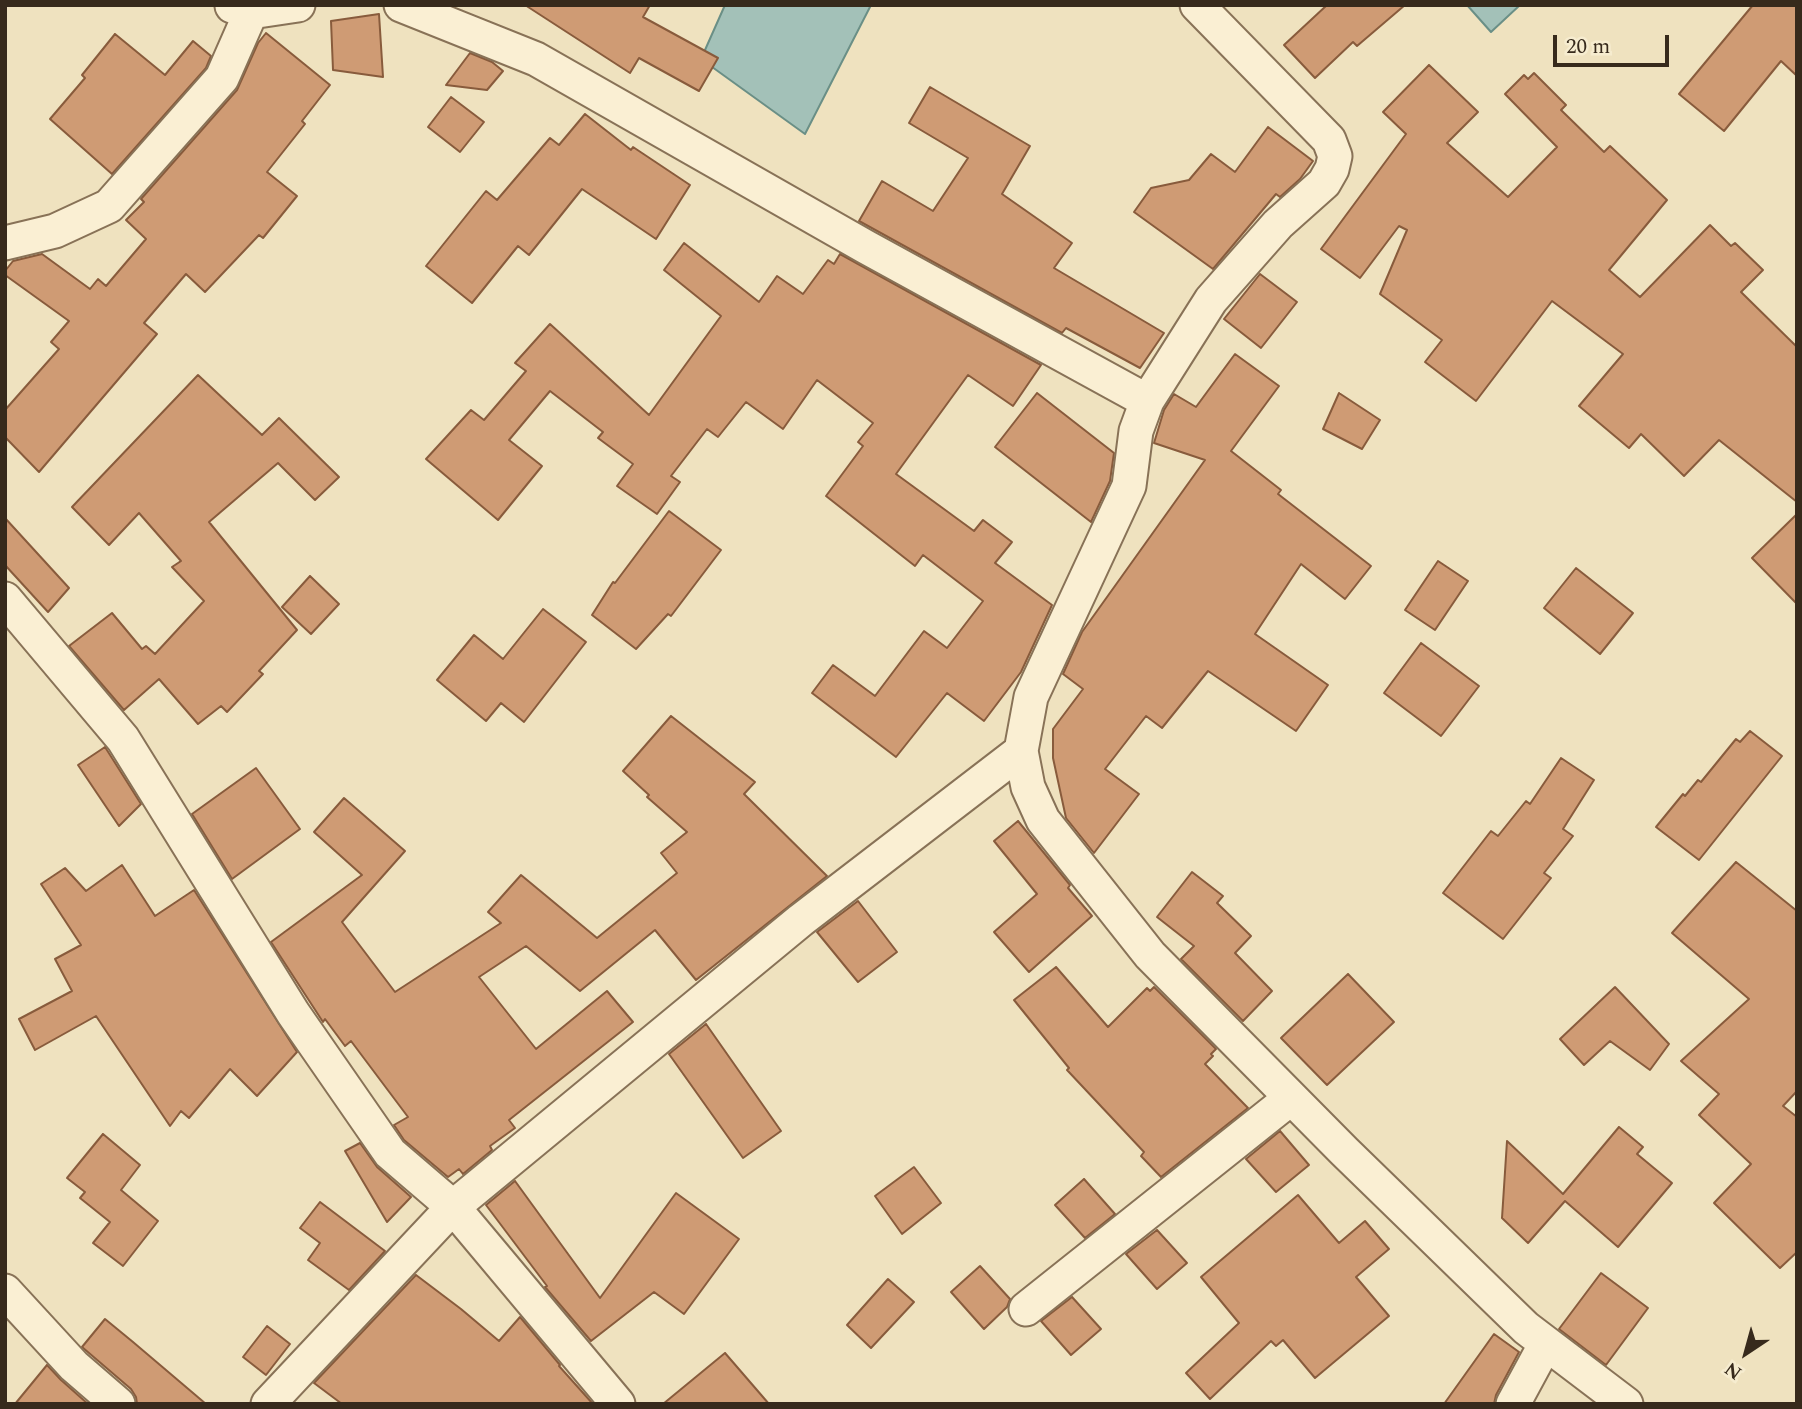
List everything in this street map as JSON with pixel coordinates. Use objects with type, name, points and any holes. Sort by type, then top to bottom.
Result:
[{"type":"street","points":[[5,243],[55,231],[109,206],[222,78],[240,9],[298,5]]},
{"type":"street","points":[[401,5],[536,59],[854,240],[1147,401]]},
{"type":"street","points":[[1197,5],[1329,140],[1335,156],[1332,169],[1324,183],[1278,224],[1211,300],[1147,401],[1136,431],[1129,486],[1031,697],[1021,751],[1028,786],[1043,820],[1150,955],[1291,1098],[1526,1328],[1626,1404]]},
{"type":"street","points":[[5,598],[122,739],[293,1013],[390,1153],[453,1207],[608,1400]]},
{"type":"street","points":[[268,1404],[453,1207],[801,920],[1021,751]]},
{"type":"street","points":[[1026,1309],[1291,1098]]},
{"type":"street","points":[[5,1291],[74,1366],[118,1404]]},
{"type":"street","points":[[1513,1404],[1539,1356]]},
{"type":"water","points":[[725,5],[871,5],[805,134],[701,59]]},
{"type":"water","points":[[1467,5],[1520,5],[1491,32]]},
{"type":"building","points":[[525,5],[650,5],[643,17],[718,58],[699,91],[639,58],[630,73]]},
{"type":"building","points":[[1327,5],[1405,5],[1357,46],[1353,42],[1315,78],[1284,45]]},
{"type":"building","points":[[1753,5],[1797,5],[1797,76],[1781,61],[1724,131],[1679,94]]},
{"type":"building","points":[[379,14],[383,77],[333,70],[331,21]]},
{"type":"building","points":[[266,33],[330,85],[302,121],[305,124],[267,172],[297,196],[263,238],[259,235],[205,292],[186,274],[144,323],[157,334],[39,472],[5,437],[5,410],[59,349],[51,342],[69,321],[5,275],[5,271],[13,261],[42,254],[90,289],[98,279],[106,286],[146,239],[126,220],[144,202],[141,199],[237,90],[258,43]]},
{"type":"building","points":[[115,34],[165,75],[193,41],[211,56],[206,68],[112,174],[50,119],[85,78],[82,75]]},
{"type":"building","points":[[470,53],[492,62],[503,71],[487,90],[446,85]]},
{"type":"building","points":[[1429,65],[1478,112],[1447,143],[1508,197],[1557,147],[1505,94],[1524,75],[1528,79],[1534,73],[1566,105],[1561,110],[1604,152],[1610,146],[1667,200],[1609,270],[1640,297],[1710,225],[1731,246],[1735,243],[1763,270],[1741,292],[1797,347],[1797,502],[1719,440],[1684,476],[1641,434],[1629,448],[1579,406],[1623,354],[1552,301],[1476,401],[1425,362],[1442,340],[1380,294],[1407,230],[1399,226],[1360,278],[1321,249],[1406,134],[1383,112]]},
{"type":"building","points":[[930,87],[1030,146],[1002,194],[1072,243],[1054,268],[1164,333],[1140,368],[1066,328],[1062,333],[859,221],[882,181],[933,211],[968,158],[909,123]]},
{"type":"building","points":[[451,97],[484,122],[460,152],[428,127]]},
{"type":"building","points":[[585,114],[631,150],[633,147],[690,185],[656,239],[582,189],[529,255],[518,246],[472,303],[426,266],[486,191],[497,200],[550,138],[559,145]]},
{"type":"building","points":[[1268,127],[1313,161],[1300,179],[1280,197],[1276,194],[1213,269],[1134,212],[1151,188],[1189,180],[1211,154],[1235,172]]},
{"type":"building","points":[[684,243],[759,302],[777,276],[803,294],[828,260],[834,264],[840,254],[1041,365],[1013,406],[968,375],[896,474],[974,531],[983,520],[1012,542],[995,563],[1052,605],[1021,672],[984,721],[947,693],[896,757],[812,693],[833,665],[875,696],[924,631],[947,648],[983,601],[923,555],[915,566],[826,496],[863,446],[858,442],[873,423],[817,380],[783,429],[746,402],[718,437],[707,429],[671,476],[680,482],[657,514],[617,486],[633,464],[598,438],[603,432],[550,391],[509,440],[542,466],[498,520],[426,459],[471,410],[484,420],[526,371],[515,363],[550,324],[649,415],[721,316],[664,270]]},
{"type":"building","points":[[1260,274],[1297,302],[1261,348],[1224,319]]},
{"type":"building","points":[[1235,354],[1279,386],[1231,451],[1281,490],[1278,494],[1371,566],[1345,599],[1301,564],[1255,634],[1328,685],[1296,731],[1208,671],[1162,728],[1146,716],[1105,769],[1139,794],[1094,853],[1066,818],[1053,758],[1053,729],[1083,689],[1063,674],[1082,632],[1205,460],[1154,443],[1164,410],[1174,394],[1196,407]]},
{"type":"building","points":[[198,375],[262,435],[279,418],[339,477],[315,500],[278,463],[209,522],[297,630],[259,671],[263,674],[227,712],[221,706],[198,724],[159,679],[124,710],[69,646],[112,613],[142,649],[146,646],[155,654],[204,601],[172,567],[181,561],[139,513],[109,545],[72,507]]},
{"type":"building","points":[[1037,393],[1114,453],[1110,481],[1091,522],[995,447]]},
{"type":"building","points":[[1339,393],[1380,420],[1362,449],[1323,429]]},
{"type":"building","points":[[669,511],[721,550],[671,616],[668,614],[636,649],[592,615],[613,582],[615,583]]},
{"type":"building","points":[[1797,514],[1797,604],[1752,558]]},
{"type":"building","points":[[5,518],[69,588],[48,612],[5,565]]},
{"type":"building","points":[[1438,561],[1468,581],[1435,630],[1405,610]]},
{"type":"building","points":[[1576,568],[1633,613],[1600,654],[1544,608]]},
{"type":"building","points":[[310,576],[339,604],[311,634],[282,607]]},
{"type":"building","points":[[543,609],[586,642],[524,722],[501,703],[486,721],[437,680],[474,635],[503,659]]},
{"type":"building","points":[[1421,643],[1479,686],[1441,736],[1384,693]]},
{"type":"building","points":[[671,716],[755,782],[744,794],[827,876],[696,980],[655,930],[580,991],[526,946],[479,977],[536,1049],[607,991],[633,1022],[509,1120],[515,1128],[490,1146],[492,1150],[463,1174],[459,1169],[448,1177],[404,1140],[394,1125],[408,1117],[351,1041],[345,1046],[325,1019],[323,1022],[271,942],[362,875],[314,832],[344,798],[405,851],[342,922],[395,992],[501,923],[488,912],[521,875],[597,938],[677,873],[661,853],[687,832],[647,797],[649,795],[623,771]]},
{"type":"building","points":[[1750,731],[1782,756],[1699,860],[1656,827],[1683,794],[1685,796],[1698,780],[1701,782],[1736,739],[1740,742]]},
{"type":"building","points":[[105,747],[141,804],[119,826],[78,765]]},
{"type":"building","points":[[1561,758],[1594,780],[1563,829],[1573,836],[1544,873],[1551,878],[1503,939],[1443,893],[1491,831],[1498,836],[1526,801],[1530,804]]},
{"type":"building","points":[[256,768],[300,829],[232,879],[192,814]]},
{"type":"building","points":[[1018,821],[1092,916],[1029,972],[994,932],[1037,894],[994,841]]},
{"type":"building","points":[[1736,862],[1797,911],[1797,1091],[1783,1106],[1797,1117],[1797,1252],[1780,1268],[1714,1203],[1751,1164],[1699,1115],[1719,1094],[1681,1061],[1749,999],[1672,933]]},
{"type":"building","points":[[122,865],[155,916],[194,890],[297,1052],[257,1096],[230,1069],[189,1118],[181,1111],[170,1126],[96,1016],[35,1050],[19,1019],[72,991],[55,959],[81,945],[41,884],[65,868],[86,891]]},
{"type":"building","points":[[1192,872],[1223,896],[1217,903],[1251,936],[1235,953],[1272,991],[1243,1021],[1181,959],[1194,946],[1157,917]]},
{"type":"building","points":[[858,901],[897,952],[858,982],[817,932]]},
{"type":"building","points":[[1056,967],[1108,1027],[1147,988],[1150,991],[1154,987],[1216,1049],[1205,1064],[1248,1108],[1161,1177],[1141,1156],[1144,1152],[1067,1070],[1069,1068],[1014,1000]]},
{"type":"building","points":[[1348,974],[1394,1022],[1327,1085],[1281,1038]]},
{"type":"building","points":[[1615,987],[1669,1044],[1650,1070],[1610,1041],[1584,1065],[1560,1039]]},
{"type":"building","points":[[706,1024],[781,1131],[743,1158],[669,1054]]},
{"type":"building","points":[[1619,1127],[1643,1147],[1637,1154],[1672,1183],[1618,1247],[1565,1201],[1528,1243],[1502,1218],[1507,1141],[1563,1194]]},
{"type":"building","points":[[1280,1131],[1309,1165],[1276,1192],[1246,1159]]},
{"type":"building","points":[[103,1134],[140,1165],[121,1190],[158,1221],[123,1266],[93,1243],[110,1222],[80,1198],[85,1192],[67,1178]]},
{"type":"building","points":[[360,1143],[377,1167],[411,1197],[387,1222],[345,1151]]},
{"type":"building","points":[[914,1167],[941,1203],[902,1234],[875,1196]]},
{"type":"building","points":[[1084,1179],[1115,1214],[1085,1238],[1055,1205]]},
{"type":"building","points":[[515,1181],[600,1298],[676,1193],[739,1239],[684,1314],[654,1292],[591,1341],[545,1287],[547,1286],[486,1205]]},
{"type":"building","points":[[1298,1195],[1339,1243],[1365,1221],[1389,1249],[1356,1277],[1389,1316],[1315,1378],[1283,1340],[1276,1346],[1271,1341],[1210,1399],[1186,1373],[1239,1323],[1201,1277]]},
{"type":"building","points":[[320,1202],[385,1251],[349,1290],[308,1260],[320,1243],[300,1228]]},
{"type":"building","points":[[1157,1230],[1187,1263],[1157,1289],[1126,1254]]},
{"type":"building","points":[[980,1266],[1010,1299],[1007,1307],[984,1329],[951,1292]]},
{"type":"building","points":[[1601,1273],[1648,1308],[1606,1365],[1559,1329]]},
{"type":"building","points":[[416,1275],[499,1341],[520,1317],[593,1404],[342,1404],[314,1383]]},
{"type":"building","points":[[888,1279],[914,1302],[871,1348],[847,1325]]},
{"type":"building","points":[[1072,1297],[1101,1329],[1071,1355],[1041,1321]]},
{"type":"building","points":[[105,1319],[206,1404],[137,1404],[131,1389],[82,1347]]},
{"type":"building","points":[[267,1326],[290,1344],[266,1375],[243,1357]]},
{"type":"building","points":[[1494,1334],[1519,1352],[1494,1404],[1444,1404]]},
{"type":"building","points":[[725,1353],[769,1404],[663,1404]]},
{"type":"building","points":[[47,1365],[61,1380],[88,1404],[15,1404]]}]
